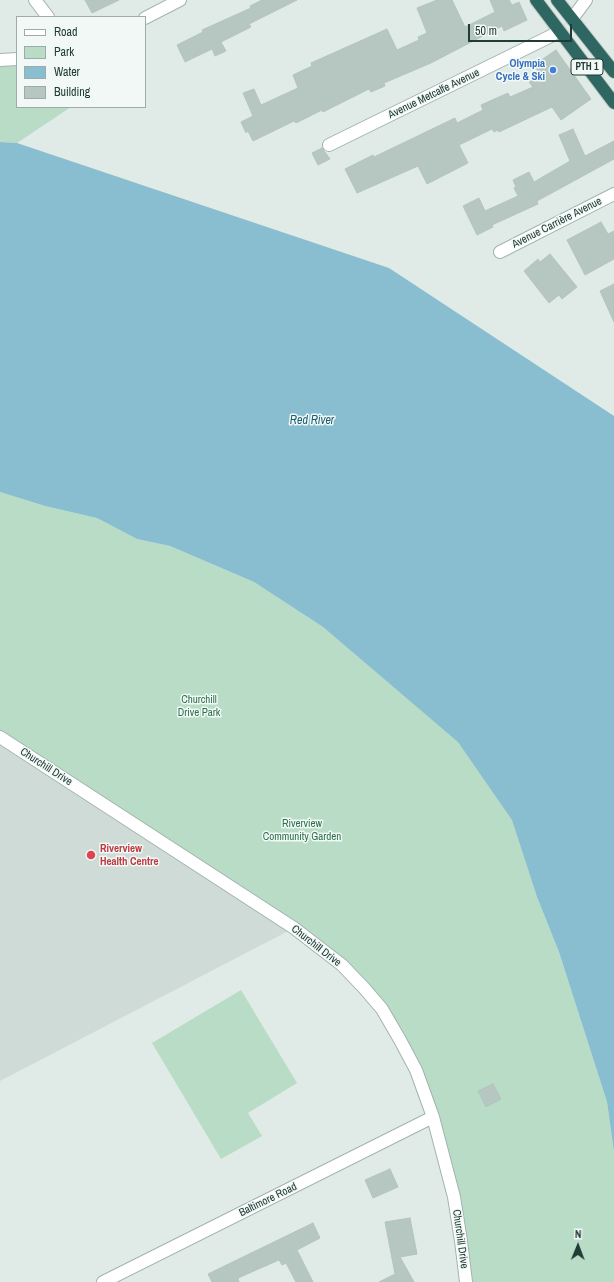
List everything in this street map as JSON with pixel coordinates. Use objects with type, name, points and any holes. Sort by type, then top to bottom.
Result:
[{"type":"highway","name":"PTH 1","points":[[536,0],[560,30],[614,104]]},
{"type":"highway","name":"PTH 1","points":[[557,0],[614,72]]},
{"type":"highway","points":[[560,30],[572,19]]},
{"type":"street","points":[[35,0],[47,16]]},
{"type":"street","points":[[146,17],[180,0]]},
{"type":"street","points":[[572,19],[586,0]]},
{"type":"street","name":"Avenue Metcalfe Avenue","points":[[329,145],[551,36],[560,30]]},
{"type":"street","points":[[0,60],[16,59]]},
{"type":"street","name":"Avenue Carrière Avenue","points":[[500,252],[614,194]]},
{"type":"street","name":"Churchill Drive","points":[[0,737],[294,928],[342,965],[382,1010],[416,1070],[433,1117],[454,1197],[462,1241],[466,1282]]},
{"type":"street","name":"Baltimore Road","points":[[103,1282],[433,1117]]},
{"type":"shaded area","name":"Riverview Health Centre","points":[[0,737],[294,928],[0,1081]]},
{"type":"green space","points":[[16,59],[16,108],[70,108],[17,143],[0,142],[0,60]]},
{"type":"green space","name":"Churchill Drive Park","points":[[0,492],[45,506],[97,518],[137,539],[170,546],[254,582],[323,627],[459,742],[512,819],[537,897],[559,952],[607,1102],[614,1152],[614,1282],[466,1282],[443,1154],[400,1040],[342,965],[0,737]]},
{"type":"green space","points":[[241,990],[297,1083],[248,1113],[262,1136],[221,1159],[152,1043]]},
{"type":"water","name":"Red River","points":[[0,142],[17,143],[389,268],[614,416],[614,1152],[607,1102],[559,952],[537,897],[512,820],[458,742],[323,627],[254,582],[170,546],[137,539],[97,518],[45,506],[0,492]]},
{"type":"building","points":[[85,0],[119,0],[92,13]]},
{"type":"building","points":[[262,0],[297,0],[249,24],[251,27],[221,42],[226,51],[215,56],[212,49],[185,62],[177,45],[203,32],[202,30],[251,8],[250,6]]},
{"type":"building","points":[[437,0],[452,0],[465,27],[495,12],[490,0],[509,0],[512,5],[519,2],[527,20],[504,31],[502,26],[431,63],[384,83],[385,86],[371,92],[369,89],[323,112],[322,110],[296,123],[294,121],[253,141],[248,131],[246,133],[241,122],[253,116],[243,93],[254,89],[261,105],[298,88],[293,75],[312,66],[311,63],[387,29],[397,50],[419,40],[418,37],[427,33],[417,8]]},
{"type":"building","points":[[556,50],[591,99],[561,120],[552,107],[499,132],[498,130],[494,132],[492,129],[459,145],[468,163],[427,184],[418,166],[357,193],[345,169],[373,155],[374,157],[455,118],[457,123],[483,110],[481,105],[508,93],[510,97],[533,87],[529,82],[540,74],[534,65]]},
{"type":"building","points":[[573,129],[585,156],[614,141],[614,159],[537,201],[538,204],[492,225],[493,227],[477,235],[463,206],[479,198],[485,211],[518,196],[514,188],[516,187],[513,180],[529,172],[534,182],[570,161],[559,135]]},
{"type":"building","points":[[322,148],[330,159],[318,165],[312,153]]},
{"type":"building","points":[[601,222],[608,234],[614,231],[614,259],[585,275],[567,240]]},
{"type":"building","points":[[550,254],[577,287],[562,299],[559,295],[549,303],[524,271],[538,259],[540,262]]},
{"type":"building","points":[[614,284],[614,322],[600,291]]},
{"type":"building","points":[[493,1084],[501,1099],[486,1107],[478,1091]]},
{"type":"building","points":[[390,1169],[398,1187],[373,1198],[365,1180]]},
{"type":"building","points":[[410,1218],[417,1254],[400,1257],[414,1282],[379,1282],[395,1274],[385,1222]]},
{"type":"building","points":[[313,1223],[320,1238],[297,1250],[313,1282],[296,1282],[286,1263],[282,1265],[279,1260],[238,1278],[239,1282],[212,1282],[208,1274]]},
{"type":"place","name":"Olympia Cycle & Ski","points":[[553,70]]},
{"type":"place","name":"Riverview Health Centre","points":[[91,855]]},
{"type":"park label","name":"Riverview Community Garden","points":[[302,830]]}]
